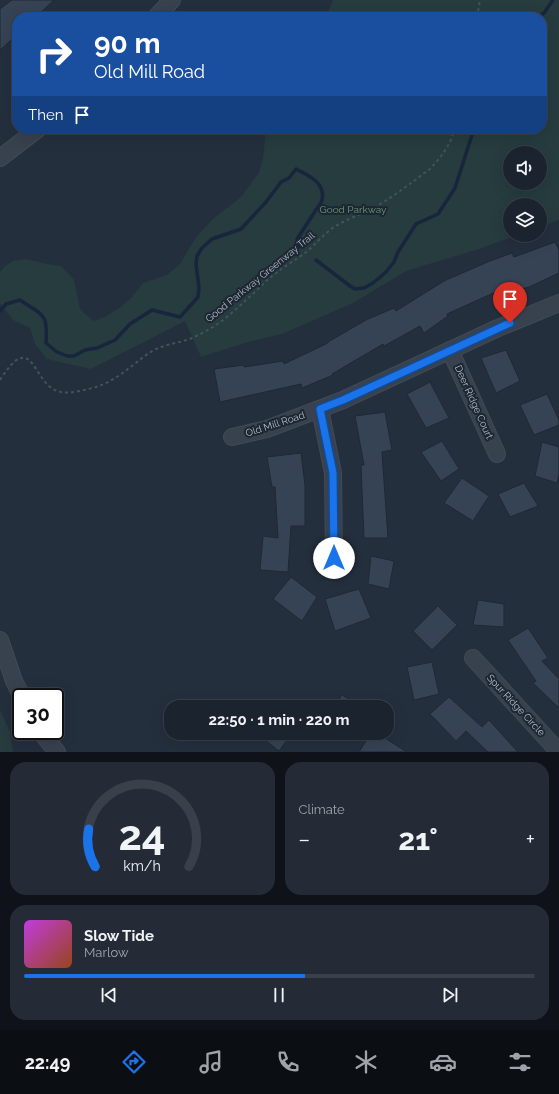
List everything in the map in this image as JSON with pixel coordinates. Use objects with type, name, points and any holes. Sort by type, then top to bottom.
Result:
[{"type":"street","points":[[161,12],[172,0]]},
{"type":"street","points":[[0,158],[31,134]]},
{"type":"street","name":"Old Mill Road","points":[[232,438],[267,429],[343,400],[498,328],[559,303]]},
{"type":"street","name":"Deer Ridge Court","points":[[450,350],[497,454]]},
{"type":"street","points":[[320,409],[333,473],[334,558]]},
{"type":"street","points":[[0,640],[18,688]]},
{"type":"street","name":"Spur Ridge Circle","points":[[473,658],[559,752]]},
{"type":"street","points":[[47,740],[57,752]]},
{"type":"path","points":[[478,12],[480,0]]},
{"type":"path","name":"Good Parkway Greenway Trail","points":[[0,380],[9,366],[22,358],[29,360],[35,365],[45,382],[58,391],[73,391],[92,388],[117,378],[155,350],[173,342],[191,338],[211,328],[226,317],[280,270],[304,254],[331,229],[382,203],[430,169],[448,146],[452,134]]},
{"type":"green space","name":"Good Parkway","points":[[333,0],[559,0],[559,220],[547,224],[547,198],[503,198],[503,240],[406,271],[353,303],[282,334],[248,342],[201,357],[185,321],[91,369],[47,359],[35,344],[30,328],[13,320],[0,303],[0,272],[5,266],[13,261],[26,259],[61,266],[74,280],[80,309],[93,321],[105,317],[121,307],[131,298],[143,283],[167,275],[180,264],[196,237],[213,219],[241,197],[259,173],[263,159],[266,134],[547,134],[547,12],[328,12]]},
{"type":"green space","points":[[0,710],[10,732],[13,752],[0,752]]},
{"type":"building","points":[[12,0],[54,0],[41,12],[12,12],[12,39],[0,50],[0,9]]},
{"type":"building","points":[[555,242],[559,250],[559,273],[529,287],[502,294],[500,290],[447,314],[448,316],[424,333],[420,326],[384,346],[383,344],[332,374],[333,375],[302,388],[301,384],[220,402],[214,369],[244,365],[244,367],[283,361],[284,364],[328,343],[366,320],[394,308],[396,311],[444,281],[512,253],[514,257]]},
{"type":"building","points":[[506,350],[520,381],[496,393],[481,358]]},
{"type":"building","points":[[430,382],[449,418],[426,428],[407,394]]},
{"type":"building","points":[[547,394],[559,420],[559,425],[534,435],[520,405]]},
{"type":"building","points":[[385,412],[392,450],[382,452],[388,538],[364,538],[361,465],[364,465],[355,416]]},
{"type":"building","points":[[442,441],[459,469],[441,481],[421,452]]},
{"type":"building","points":[[542,442],[559,447],[559,473],[557,483],[535,476]]},
{"type":"building","points":[[301,453],[305,485],[305,526],[291,526],[288,572],[260,570],[263,536],[278,538],[275,487],[272,487],[267,457]]},
{"type":"building","points":[[462,478],[489,496],[473,521],[444,503]]},
{"type":"building","points":[[524,483],[538,506],[510,517],[498,494]]},
{"type":"building","points":[[371,556],[394,561],[389,589],[368,584]]},
{"type":"building","points":[[291,577],[317,597],[302,621],[273,599]]},
{"type":"building","points":[[359,589],[371,618],[335,631],[325,599]]},
{"type":"building","points":[[478,600],[504,604],[504,627],[473,625]]},
{"type":"building","points":[[438,606],[457,625],[432,650],[413,631]]},
{"type":"building","points":[[528,628],[548,658],[542,661],[559,679],[559,708],[533,683],[536,681],[508,640]]},
{"type":"building","points":[[432,662],[439,694],[414,700],[407,667]]},
{"type":"building","points":[[342,695],[350,700],[338,700]]},
{"type":"building","points":[[449,697],[482,727],[489,720],[518,752],[488,752],[466,731],[456,741],[430,714]]},
{"type":"building","points":[[265,740],[287,740],[279,751]]},
{"type":"building","points":[[367,740],[388,740],[407,752],[359,752]]},
{"type":"waterway","points":[[545,12],[553,0]]},
{"type":"waterway","points":[[316,260],[355,289],[364,288],[373,283],[386,272],[394,262],[398,252],[416,224],[438,214],[455,188],[472,134]]},
{"type":"waterway","points":[[0,311],[6,304],[20,300],[39,312],[45,320],[46,343],[57,352],[67,356],[74,356],[85,350],[97,348],[115,340],[130,324],[152,310],[180,317],[198,297],[199,288],[196,264],[197,256],[202,248],[212,239],[241,229],[266,202],[281,182],[289,178],[296,169],[315,180],[319,184],[323,194],[321,203],[297,239],[299,247]]},
{"type":"route","points":[[334,558],[333,473],[320,409],[343,400],[510,323]]}]
